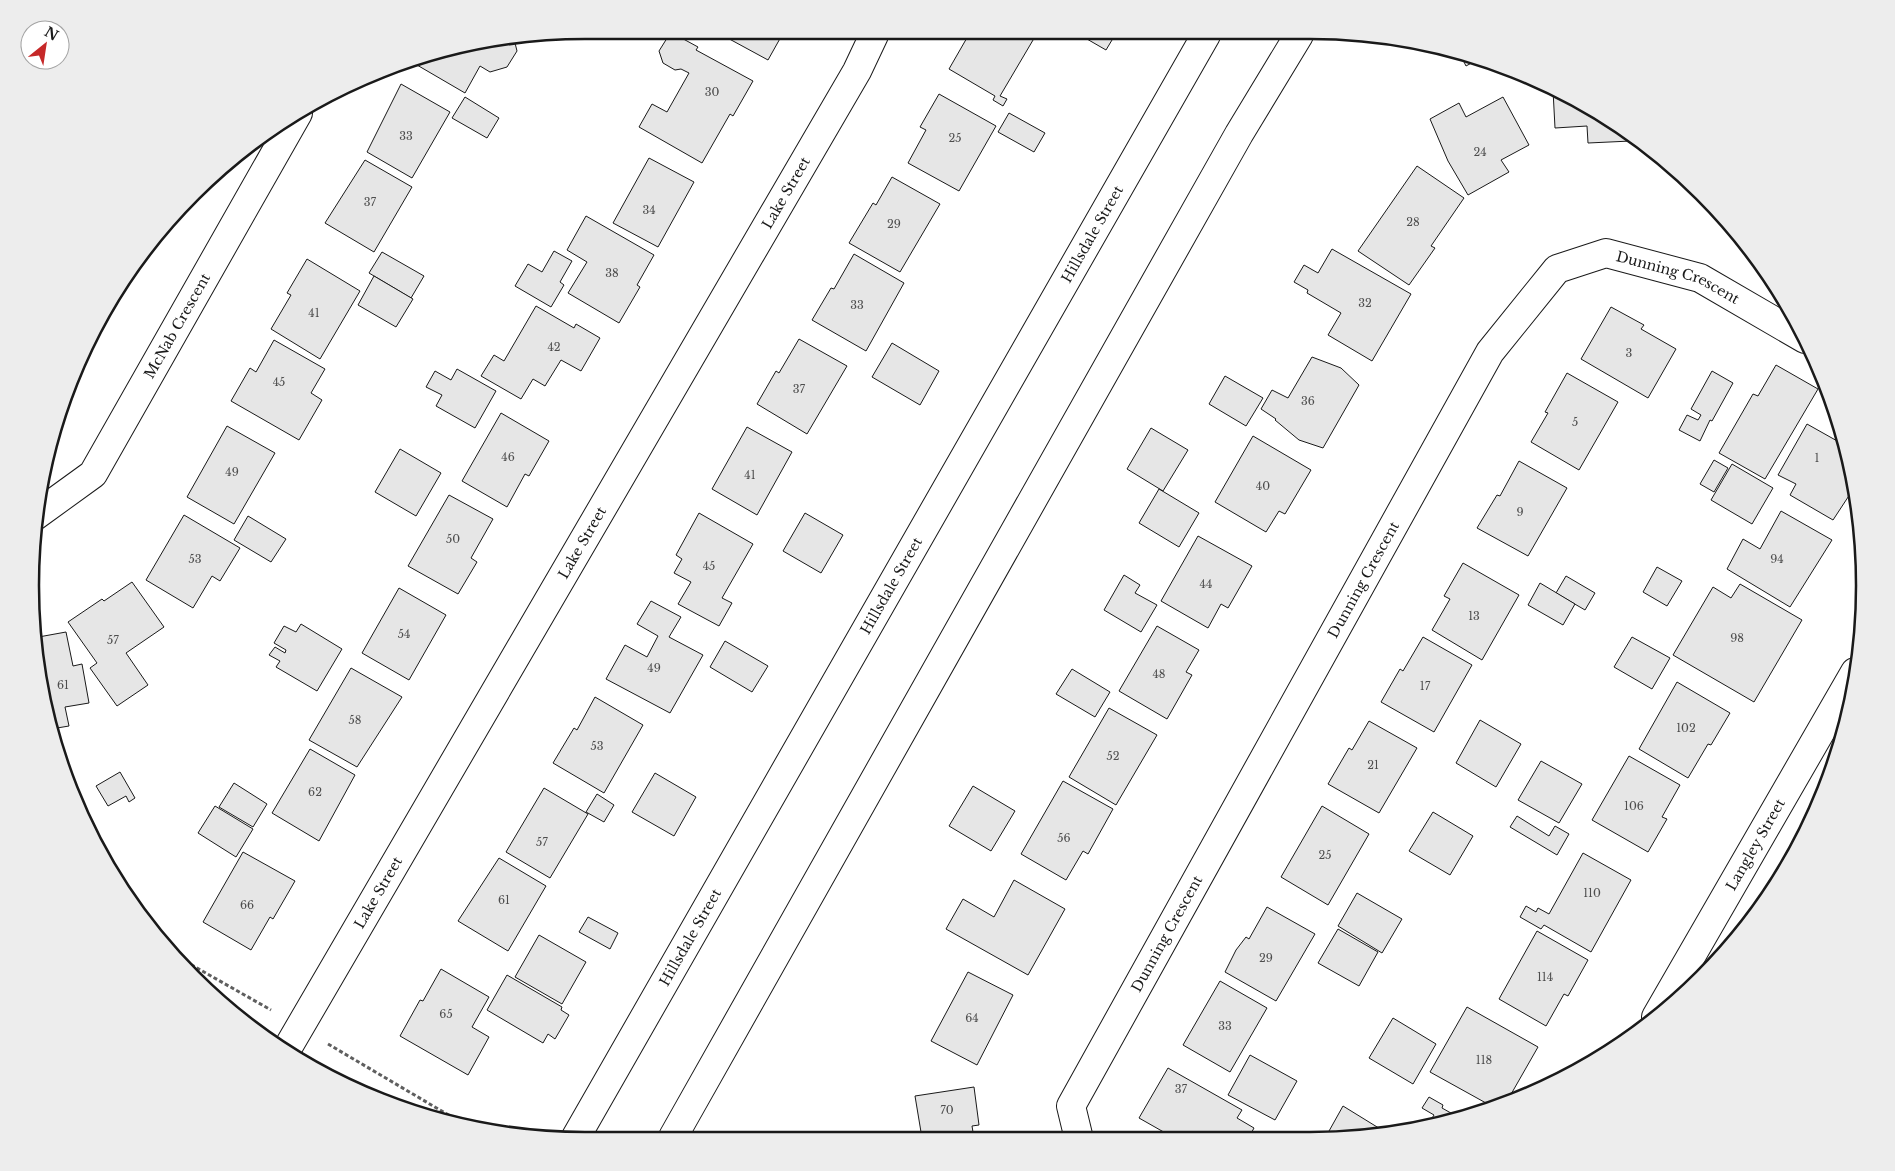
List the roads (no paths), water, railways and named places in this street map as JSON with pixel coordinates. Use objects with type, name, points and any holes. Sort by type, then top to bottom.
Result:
[{"type":"street","name":"Lake Street","points":[[289,1045],[858,71],[872,39]]},
{"type":"street","name":"Hillsdale Street","points":[[578,1132],[1204,39]]},
{"type":"street","points":[[675,1132],[1239,134],[1297,39]]},
{"type":"street","name":"McNab Crescent","points":[[44,510],[93,474],[291,125]]},
{"type":"street","name":"Dunning Crescent","points":[[1077,1132],[1071,1106],[1490,352],[1558,269],[1606,253],[1700,278],[1794,333]]},
{"type":"street","name":"Langley Street","points":[[1666,1000],[1847,688]]}]
